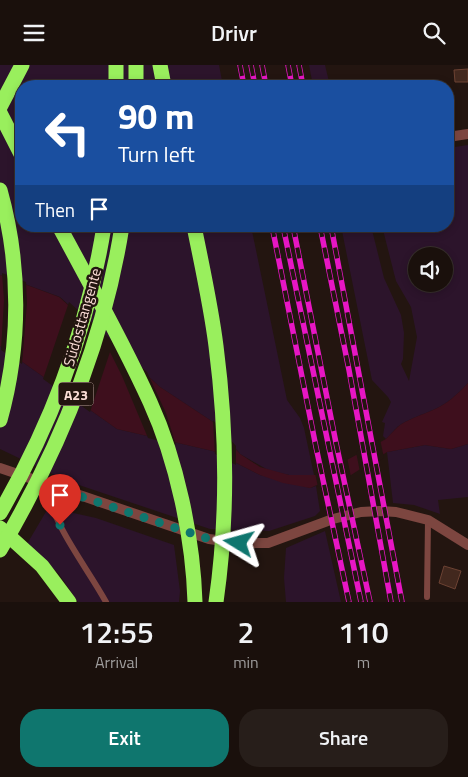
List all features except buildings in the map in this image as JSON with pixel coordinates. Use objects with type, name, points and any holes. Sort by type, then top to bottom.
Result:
[{"type":"highway","points":[[0,107],[22,65]]},
{"type":"highway","points":[[116,65],[116,80]]},
{"type":"highway","points":[[136,65],[136,80]]},
{"type":"highway","points":[[160,65],[163,80]]},
{"type":"highway","points":[[0,113],[15,142]]},
{"type":"highway","points":[[0,190],[14,263],[16,310],[11,374],[0,420]]},
{"type":"highway","points":[[62,232],[151,403],[168,452],[181,499],[190,545],[195,599]]},
{"type":"highway","name":"Südosttangente","points":[[0,513],[18,482],[45,426],[73,354],[89,299],[103,232]]},
{"type":"highway","name":"Südosttangente","points":[[0,550],[34,491],[57,442],[90,360],[106,305],[121,232]]},
{"type":"highway","points":[[195,232],[206,283],[217,355],[224,448],[224,511],[217,598]]},
{"type":"highway","points":[[0,528],[42,566],[69,602]]},
{"type":"street","points":[[454,136],[468,134]]},
{"type":"street","points":[[0,468],[209,539],[239,543],[268,543],[333,519],[380,511],[396,512],[428,520],[468,545]]},
{"type":"lane","points":[[46,485],[49,499],[60,525],[106,602]]},
{"type":"lane","points":[[426,597],[428,520]]},
{"type":"shaded area","points":[[0,65],[219,65],[222,80],[15,80],[15,232],[252,232],[287,400],[300,418],[304,428],[314,475],[289,475],[268,470],[240,454],[213,422],[160,387],[60,297],[0,275]]},
{"type":"shaded area","points":[[309,65],[325,65],[329,80],[312,80]]},
{"type":"shaded area","points":[[468,145],[468,383],[447,402],[400,425],[386,439],[383,436],[385,423],[382,422],[391,402],[372,380],[342,232],[372,232],[384,278],[401,315],[404,333],[403,359],[401,364],[409,381],[417,337],[411,307],[396,281],[384,232],[454,232],[454,147]]},
{"type":"shaded area","points":[[0,275],[59,297],[160,387],[213,422],[240,454],[260,467],[289,475],[319,475],[386,439],[398,427],[412,418],[443,405],[468,383],[468,444],[451,449],[425,445],[387,452],[351,475],[310,488],[283,483],[260,475],[213,451],[117,429],[0,346]]},
{"type":"shaded area","points":[[0,346],[117,429],[213,451],[260,475],[310,488],[316,486],[320,511],[315,516],[269,531],[210,529],[67,481],[0,449]]},
{"type":"shaded area","points":[[468,444],[468,497],[438,500],[440,514],[414,505],[393,503],[387,452],[425,445],[451,449]]},
{"type":"shaded area","points":[[57,493],[69,512],[96,518],[174,545],[180,591],[179,602],[78,602],[59,574],[27,544]]},
{"type":"shaded area","points":[[325,531],[341,602],[286,602],[284,578],[286,548]]},
{"type":"pier","points":[[2,273],[26,282],[27,303],[22,364],[1,350],[4,300]]},
{"type":"pier","points":[[69,302],[147,372],[166,413],[176,445],[148,438],[110,352],[90,412],[43,379]]},
{"type":"pier","points":[[213,420],[236,446],[236,465],[215,454]]},
{"type":"pier","points":[[380,439],[384,458],[360,472],[356,452]]},
{"type":"pier","points":[[347,457],[351,477],[339,483],[318,487],[315,473]]},
{"type":"railway","points":[[240,65],[243,80]]},
{"type":"railway","points":[[251,65],[254,80]]},
{"type":"railway","points":[[262,65],[265,80]]},
{"type":"railway","points":[[288,65],[291,80]]},
{"type":"railway","points":[[299,65],[302,80]]},
{"type":"railway","points":[[273,232],[349,602]]},
{"type":"railway","points":[[284,232],[361,602]]},
{"type":"railway","points":[[294,232],[370,602]]},
{"type":"railway","points":[[321,232],[349,370],[391,602]]},
{"type":"railway","points":[[332,232],[402,602]]},
{"type":"route","points":[[60,525],[49,499],[46,485],[209,539],[239,543]]}]
